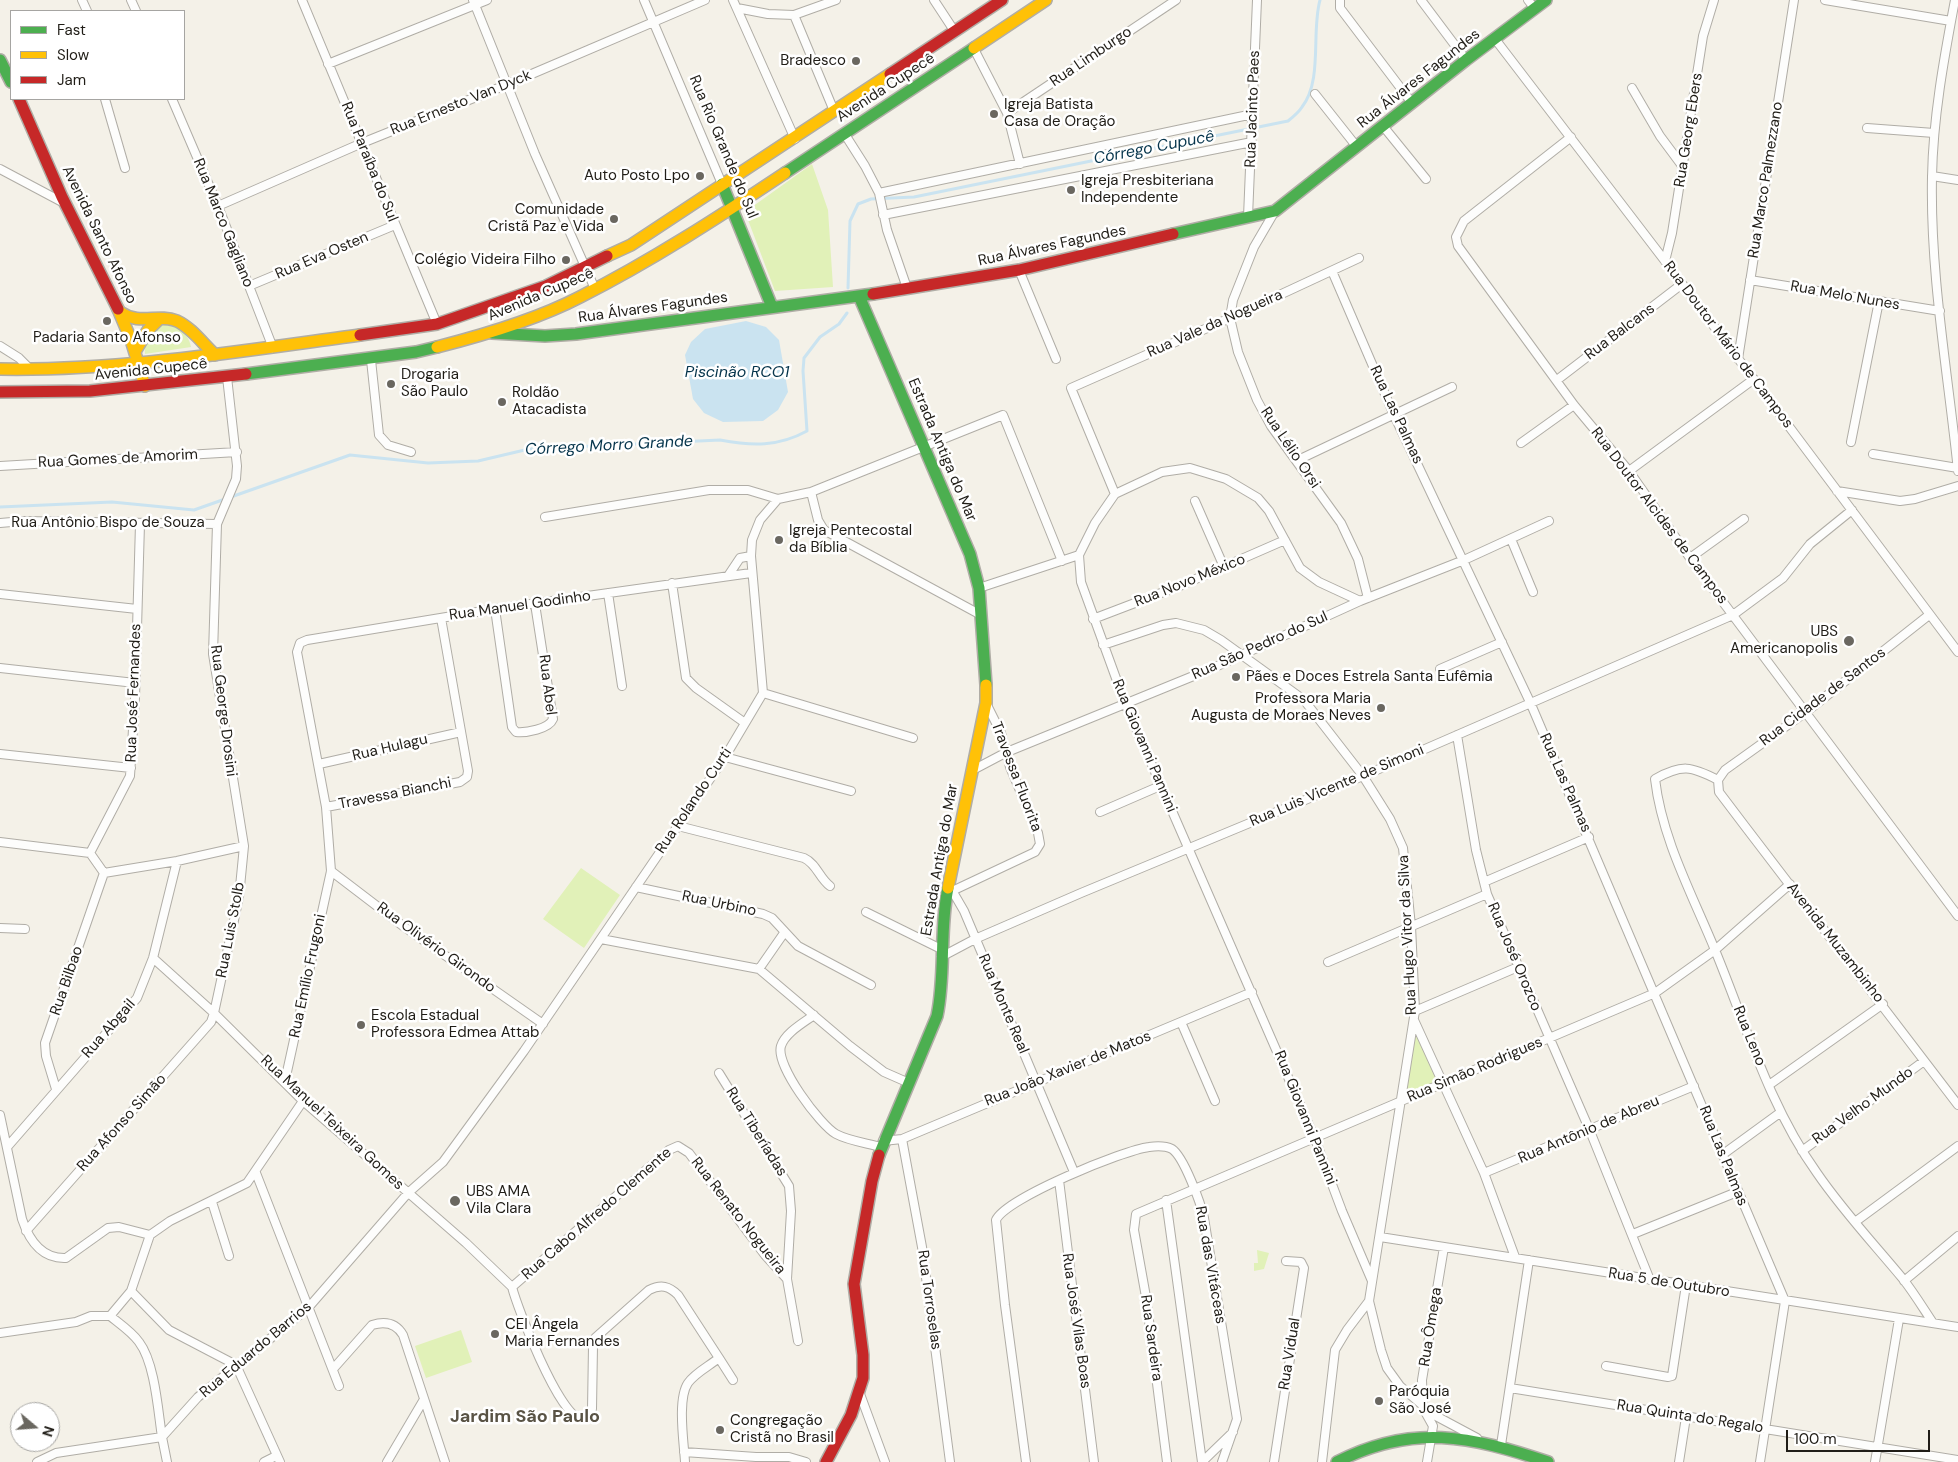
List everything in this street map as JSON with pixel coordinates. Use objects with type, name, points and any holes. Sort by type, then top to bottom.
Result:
[{"type":"street","name":"Rua Paraíba do Sul","points":[[302,0],[437,324]]},
{"type":"street","points":[[328,64],[474,3],[487,0]]},
{"type":"street","name":"Rua Rio Grande do Sul","points":[[644,0],[772,307]]},
{"type":"street","name":"Rua Ernesto Van Dyck","points":[[218,206],[362,143],[654,24],[705,0]]},
{"type":"street","points":[[733,0],[794,138]]},
{"type":"street","points":[[737,8],[768,14],[794,15],[836,0]]},
{"type":"street","points":[[934,0],[955,32]]},
{"type":"street","name":"Avenida Cupecê","points":[[0,369],[69,370],[140,363],[273,348],[437,324],[546,286],[585,269],[631,245],[1002,0]]},
{"type":"street","name":"Avenida Cupecê","points":[[0,392],[90,391],[371,360],[416,352],[491,333],[595,289],[732,208],[1046,0]]},
{"type":"street","name":"Rua Limburgo","points":[[1007,113],[1176,0]]},
{"type":"street","name":"Rua Jacinto Paes","points":[[1248,217],[1257,0]]},
{"type":"street","points":[[1340,0],[1340,8],[1412,103]]},
{"type":"street","points":[[1420,0],[1466,60]]},
{"type":"street","name":"Rua Álvares Fagundes","points":[[491,333],[546,336],[576,334],[859,296],[1019,270],[1275,211],[1495,39],[1531,4],[1546,0]]},
{"type":"street","name":"Rua Georg Ebers","points":[[1665,261],[1683,166],[1703,36],[1714,0]]},
{"type":"street","name":"Rua Marco Palmezzano","points":[[1738,359],[1794,0]]},
{"type":"street","points":[[1825,0],[1951,21]]},
{"type":"street","points":[[1873,454],[1958,469],[1934,254],[1932,176],[1934,133],[1955,0]]},
{"type":"street","points":[[474,3],[506,85],[595,289]]},
{"type":"street","points":[[794,15],[834,111]]},
{"type":"street","name":"Rua Doutor Mário de Campos","points":[[1495,39],[1571,136],[1838,491],[1929,616],[1958,652]]},
{"type":"street","points":[[974,49],[1007,113],[1020,164]]},
{"type":"street","points":[[0,60],[10,80]]},
{"type":"street","points":[[1632,88],[1660,136],[1683,166]]},
{"type":"street","points":[[1315,94],[1357,147]]},
{"type":"street","name":"Avenida Santo Afonso","points":[[19,100],[66,204],[120,312],[136,350],[145,386]]},
{"type":"street","points":[[105,100],[125,168]]},
{"type":"street","name":"Rua Marco Gagliano","points":[[172,100],[218,206],[273,348]]},
{"type":"street","points":[[879,195],[1253,116]]},
{"type":"street","points":[[1383,126],[1426,179]]},
{"type":"street","points":[[1867,128],[1934,133]]},
{"type":"street","points":[[844,134],[865,166],[879,195],[883,214],[907,288]]},
{"type":"street","name":"Rua Doutor Alcides de Campos","points":[[1571,136],[1464,221],[1456,237],[1458,246],[1574,405],[1629,471],[1690,558],[1958,916]]},
{"type":"street","points":[[883,214],[1252,140]]},
{"type":"street","points":[[0,169],[66,204]]},
{"type":"street","points":[[1932,176],[1958,180]]},
{"type":"street","name":"Rua Lélio Orsi","points":[[1275,211],[1257,240],[1239,280],[1230,318],[1238,352],[1271,426],[1298,460],[1341,523],[1358,559],[1368,598]]},
{"type":"street","name":"Rua Eva Osten","points":[[249,286],[395,225]]},
{"type":"street","name":"Rua Vale da Nogueira","points":[[1115,494],[1071,388],[1230,318],[1359,258]]},
{"type":"street","points":[[1019,270],[1056,359]]},
{"type":"street","name":"Rua Las Palmas","points":[[1332,271],[1394,415],[1530,702],[1655,993],[1737,1192],[1786,1301]]},
{"type":"street","name":"Rua Melo Nunes","points":[[1750,280],[1940,311]]},
{"type":"street","name":"Rua Balcans","points":[[1557,380],[1682,284]]},
{"type":"street","name":"Estrada Antiga do Mar","points":[[826,1462],[860,1394],[864,1364],[854,1300],[854,1284],[872,1181],[882,1144],[937,1016],[941,998],[941,953],[950,892],[971,771],[986,703],[979,588],[970,554],[859,296]]},
{"type":"street","points":[[1851,442],[1879,301]]},
{"type":"street","points":[[120,312],[135,321],[165,318],[178,322],[214,355]]},
{"type":"street","points":[[136,350],[148,330],[158,320]]},
{"type":"street","points":[[0,346],[19,358],[30,370]]},
{"type":"street","points":[[371,360],[379,435],[388,445],[410,452]]},
{"type":"street","name":"Rua George Drosini","points":[[227,377],[237,452],[236,479],[217,524],[214,654],[244,846]]},
{"type":"street","points":[[1629,471],[1754,379]]},
{"type":"street","points":[[1298,460],[1452,387]]},
{"type":"street","points":[[1521,443],[1574,405]]},
{"type":"street","points":[[545,517],[709,490],[748,490],[778,499],[812,492],[924,445],[1003,415],[1062,561]]},
{"type":"street","name":"Rua Gomes de Amorim","points":[[0,466],[237,452]]},
{"type":"street","points":[[979,588],[1079,555],[1094,524],[1115,494],[1162,472],[1190,468],[1226,479],[1258,498],[1269,511],[1295,560],[1308,576],[1360,601]]},
{"type":"street","points":[[1838,491],[1900,501],[1915,499],[1958,486]]},
{"type":"street","points":[[812,492],[818,520],[824,530],[981,615]]},
{"type":"street","points":[[778,499],[760,520],[752,540],[751,573],[763,693],[913,738]]},
{"type":"street","points":[[1195,501],[1224,568]]},
{"type":"street","name":"Rua Luis Vicente de Simoni","points":[[941,953],[1363,776],[1734,615],[1783,578],[1810,544],[1852,510]]},
{"type":"street","points":[[1690,558],[1744,519]]},
{"type":"street","name":"Rua Antônio Bispo de Souza","points":[[0,523],[24,521],[217,524]]},
{"type":"street","name":"Rua São Pedro do Sul","points":[[971,771],[1007,752],[1240,654],[1360,601],[1464,560],[1549,521]]},
{"type":"street","name":"Rua José Fernandes","points":[[90,852],[130,776],[140,524]]},
{"type":"street","points":[[1512,538],[1533,592]]},
{"type":"street","name":"Rua Novo México","points":[[1094,619],[1224,568],[1285,540]]},
{"type":"street","name":"Rua Giovanni Pannini","points":[[1079,555],[1081,582],[1125,703],[1316,1139],[1342,1211],[1372,1281]]},
{"type":"street","points":[[728,576],[740,558],[751,556]]},
{"type":"street","name":"Rua Manuel Godinho","points":[[297,652],[304,641],[494,609],[751,573]]},
{"type":"street","points":[[672,583],[686,678],[696,688],[745,723]]},
{"type":"street","points":[[608,593],[622,686]]},
{"type":"street","points":[[0,594],[137,609]]},
{"type":"street","name":"Rua Abel","points":[[494,609],[512,727],[516,732],[524,732],[549,726],[553,720],[535,604]]},
{"type":"street","name":"Rua Cidade de Santos","points":[[1718,780],[1725,770],[1806,712],[1929,616]]},
{"type":"street","points":[[441,618],[461,732]]},
{"type":"street","name":"Rua Hugo Vitor da Silva","points":[[1103,645],[1163,625],[1176,624],[1204,630],[1304,700],[1363,776],[1390,819],[1403,848],[1411,926],[1414,1015],[1369,1301],[1387,1368],[1400,1386],[1423,1408],[1444,1422],[1484,1441]]},
{"type":"street","points":[[1440,669],[1502,642]]},
{"type":"street","name":"Rua Emílio Frugoni","points":[[284,1081],[331,871],[326,807],[297,652]]},
{"type":"street","points":[[0,668],[135,683]]},
{"type":"street","name":"Rua Rolando Curti","points":[[408,1193],[443,1162],[543,1024],[725,757],[763,693]]},
{"type":"street","name":"Travessa Fluorita","points":[[950,892],[1036,852],[1040,844],[1038,833],[1010,767],[1001,733],[986,703]]},
{"type":"street","name":"Rua Hulagu","points":[[319,764],[461,732]]},
{"type":"street","name":"Travessa Bianchi","points":[[326,807],[465,780],[468,771],[461,732]]},
{"type":"street","name":"Rua José Orozco","points":[[1457,735],[1487,894],[1590,1130],[1650,1280]]},
{"type":"street","points":[[0,754],[131,768]]},
{"type":"street","points":[[725,757],[851,791]]},
{"type":"street","name":"Rua Leno","points":[[1718,780],[1694,769],[1684,767],[1674,769],[1655,779],[1665,826],[1686,883],[1769,1086],[1802,1151],[1817,1174],[1904,1281],[1933,1323]]},
{"type":"street","name":"Avenida Muzambinho","points":[[1718,780],[1720,792],[1958,1105]]},
{"type":"street","points":[[1100,812],[1160,786]]},
{"type":"street","points":[[678,826],[810,860],[830,886]]},
{"type":"street","points":[[1484,882],[1589,837]]},
{"type":"street","points":[[0,842],[90,852],[104,873],[177,862],[244,846]]},
{"type":"street","name":"Rua Luis Stolb","points":[[214,1013],[239,897],[244,846]]},
{"type":"street","name":"Rua Abgail","points":[[8,1146],[56,1089],[130,1008],[143,986],[153,958],[177,862]]},
{"type":"street","name":"Rua Olivério Girondo","points":[[331,871],[403,926],[543,1024]]},
{"type":"street","name":"Rua Bilbao","points":[[56,1089],[46,1056],[46,1043],[104,873]]},
{"type":"street","name":"Rua Simão Rodrigues","points":[[1136,1214],[1316,1139],[1655,993],[1715,950],[1790,884]]},
{"type":"street","name":"Rua Urbino","points":[[636,887],[748,910],[772,918],[798,946],[871,985]]},
{"type":"street","name":"Rua Monte Real","points":[[950,892],[959,900],[1074,1172]]},
{"type":"street","points":[[1328,962],[1487,894]]},
{"type":"street","points":[[866,912],[941,953]]},
{"type":"street","points":[[0,928],[25,929]]},
{"type":"street","points":[[757,969],[783,930]]},
{"type":"street","points":[[601,939],[757,969],[884,1072],[909,1083]]},
{"type":"street","name":"Rua Manuel Teixeira Gomes","points":[[153,958],[214,1013],[304,1101],[512,1287]]},
{"type":"street","points":[[1515,1257],[1484,1174],[1442,1084],[1414,1015],[1518,967]]},
{"type":"street","name":"Rua João Xavier de Matos","points":[[882,1144],[902,1138],[1252,992]]},
{"type":"street","points":[[1769,1086],[1883,1004]]},
{"type":"street","name":"Rua Afonso Simão","points":[[26,1231],[211,1022],[214,1013]]},
{"type":"street","points":[[814,1015],[784,1039],[780,1050],[781,1057],[799,1092],[827,1127],[837,1135],[882,1144]]},
{"type":"street","points":[[1181,1022],[1215,1101]]},
{"type":"street","name":"Rua Velho Mundo","points":[[1802,1151],[1924,1061]]},
{"type":"street","name":"Rua Tiberíadas","points":[[720,1073],[789,1186],[790,1227],[787,1279],[798,1341]]},
{"type":"street","name":"Rua Antônio de Abreu","points":[[1484,1174],[1694,1086]]},
{"type":"street","points":[[110,1316],[131,1291],[150,1235],[170,1221],[212,1202],[247,1183],[256,1173],[304,1101]]},
{"type":"street","points":[[1722,1155],[1781,1112]]},
{"type":"street","points":[[0,1115],[26,1231],[41,1251],[58,1258],[72,1255],[108,1228],[119,1227],[150,1235]]},
{"type":"street","name":"Rua Torroselas","points":[[902,1138],[922,1247],[950,1462]]},
{"type":"street","name":"Rua Cabo Alfredo Clemente","points":[[689,1153],[678,1146],[669,1150],[512,1287],[526,1329],[562,1401],[575,1417],[585,1417],[590,1414],[593,1402],[593,1342],[642,1297],[656,1287],[670,1288],[678,1294],[719,1358]]},
{"type":"street","points":[[1855,1222],[1958,1146]]},
{"type":"street","name":"Rua das Vitáceas","points":[[1026,1462],[996,1220],[1007,1208],[1074,1172],[1146,1147],[1166,1147],[1173,1150],[1179,1158],[1200,1202],[1211,1251],[1237,1419],[1222,1462]]},
{"type":"street","name":"Rua Renato Nogueira","points":[[689,1153],[765,1254],[787,1279]]},
{"type":"street","points":[[256,1173],[286,1244],[308,1308],[339,1386]]},
{"type":"street","name":"Rua José Vilas Boas","points":[[1059,1180],[1094,1462]]},
{"type":"street","points":[[1632,1234],[1737,1192]]},
{"type":"street","name":"Rua Eduardo Barrios","points":[[162,1437],[198,1397],[308,1308],[408,1193]]},
{"type":"street","points":[[1166,1200],[1202,1462]]},
{"type":"street","points":[[212,1202],[229,1256]]},
{"type":"street","name":"Rua Sardeira","points":[[1136,1214],[1134,1230],[1148,1315],[1167,1462]]},
{"type":"street","points":[[1904,1281],[1958,1236]]},
{"type":"street","name":"Rua 5 de Outubro","points":[[1380,1237],[1958,1328]]},
{"type":"street","name":"Rua Ômega","points":[[1423,1408],[1422,1380],[1444,1247]]},
{"type":"street","points":[[1501,1445],[1529,1260]]},
{"type":"street","name":"Rua Vidual","points":[[1274,1462],[1304,1268],[1301,1262],[1286,1261]]},
{"type":"street","points":[[1606,1366],[1668,1377],[1672,1376],[1686,1285]]},
{"type":"street","points":[[131,1291],[169,1330],[236,1365],[278,1459],[264,1462]]},
{"type":"street","points":[[1322,1462],[1335,1350],[1347,1330],[1369,1301]]},
{"type":"street","points":[[1760,1462],[1786,1301]]},
{"type":"street","points":[[0,1333],[76,1322],[91,1316],[110,1316],[140,1343],[145,1354],[151,1374],[167,1462]]},
{"type":"street","points":[[1875,1462],[1899,1319]]},
{"type":"street","points":[[333,1369],[366,1329],[378,1323],[392,1324],[399,1328],[403,1335],[423,1401],[445,1462]]},
{"type":"street","points":[[685,1462],[682,1412],[684,1390],[689,1382],[719,1358],[733,1380]]},
{"type":"street","name":"Rua Quinta do Regalo","points":[[1510,1388],[1958,1460]]},
{"type":"street","points":[[860,1394],[885,1462]]},
{"type":"street","points":[[387,1462],[423,1401]]},
{"type":"street","name":"Rua Hugo Vitor da Silva","points":[[1423,1408],[1432,1423],[1432,1436],[1427,1462]]},
{"type":"street","points":[[1679,1462],[1686,1417]]},
{"type":"street","points":[[1202,1462],[1234,1431]]},
{"type":"street","points":[[1337,1462],[1360,1449],[1385,1441],[1432,1436],[1484,1441],[1548,1462]]},
{"type":"street","points":[[36,1462],[56,1453],[162,1437]]},
{"type":"street","points":[[684,1452],[756,1457],[789,1457],[806,1462]]},
{"type":"green space","points":[[812,164],[828,210],[833,287],[775,291],[745,212]]},
{"type":"green space","points":[[161,324],[166,324],[180,330],[190,342],[191,347],[145,354],[144,339]]},
{"type":"green space","points":[[581,868],[620,895],[584,948],[543,919]]},
{"type":"green space","points":[[1418,1036],[1436,1079],[1434,1084],[1413,1092],[1406,1088],[1412,1039]]},
{"type":"green space","points":[[1257,1250],[1269,1253],[1264,1269],[1254,1271],[1254,1263],[1258,1263]]},
{"type":"green space","points":[[461,1330],[472,1362],[426,1378],[415,1346]]},
{"type":"water","name":"Piscinão RCO1","points":[[746,321],[766,327],[779,340],[788,392],[778,410],[763,421],[723,422],[704,413],[693,399],[685,355],[691,342],[705,329]]},
{"type":"waterway","name":"Córrego Cupucê","points":[[848,288],[850,221],[858,204],[871,199],[914,197],[1288,121],[1302,107],[1312,83],[1315,70],[1316,26],[1320,0]]},
{"type":"waterway","name":"Córrego Morro Grande","points":[[0,507],[112,502],[194,510],[350,455],[428,463],[478,461],[529,449],[720,440],[765,444],[786,440],[807,431],[803,371],[804,358],[820,337],[839,324],[847,313]]},
{"type":"traffic: fast","points":[[1173,234],[1275,211],[1466,60],[1546,0]]},
{"type":"traffic: fast","points":[[785,173],[974,48]]},
{"type":"traffic: fast","points":[[0,60],[10,80]]},
{"type":"traffic: fast","points":[[722,184],[772,307]]},
{"type":"traffic: fast","points":[[492,333],[545,336],[576,334],[873,294]]},
{"type":"traffic: fast","points":[[859,296],[970,554],[979,588],[986,685]]},
{"type":"traffic: fast","points":[[246,374],[416,352],[437,347]]},
{"type":"traffic: fast","points":[[879,1155],[937,1016],[940,1000],[945,904],[948,888]]},
{"type":"traffic: fast","points":[[1337,1462],[1364,1450],[1391,1442],[1416,1438],[1467,1440],[1548,1462]]},
{"type":"traffic: slow","points":[[974,48],[1046,0]]},
{"type":"traffic: slow","points":[[607,256],[631,245],[890,74]]},
{"type":"traffic: slow","points":[[437,347],[510,326],[546,313],[580,297],[633,269],[785,173]]},
{"type":"traffic: slow","points":[[118,309],[131,340],[145,386]]},
{"type":"traffic: slow","points":[[120,312],[135,318],[162,318],[177,321],[192,332],[215,355]]},
{"type":"traffic: slow","points":[[136,350],[148,330],[158,320]]},
{"type":"traffic: slow","points":[[0,369],[90,367],[180,359],[360,335]]},
{"type":"traffic: slow","points":[[948,888],[986,703],[986,685]]},
{"type":"traffic: jam","points":[[890,74],[1002,0]]},
{"type":"traffic: jam","points":[[19,100],[62,197],[118,309]]},
{"type":"traffic: jam","points":[[873,294],[1019,270],[1173,234]]},
{"type":"traffic: jam","points":[[360,335],[437,324],[546,286],[607,256]]},
{"type":"traffic: jam","points":[[0,392],[90,391],[246,374]]},
{"type":"traffic: jam","points":[[826,1462],[851,1415],[863,1378],[863,1355],[854,1284],[872,1181],[879,1155]]},
{"type":"place","name":"Bradesco","points":[[856,61]]},
{"type":"place","name":"Igreja Batista Casa de Oração","points":[[994,114]]},
{"type":"place","name":"Auto Posto Lpo","points":[[700,176]]},
{"type":"place","name":"Igreja Presbiteriana Independente","points":[[1071,190]]},
{"type":"place","name":"Comunidade Cristã Paz e Vida","points":[[614,219]]},
{"type":"place","name":"Colégio Videira Filho","points":[[566,260]]},
{"type":"place","name":"Padaria Santo Afonso","points":[[107,321]]},
{"type":"place","name":"Drogaria São Paulo","points":[[391,384]]},
{"type":"place","name":"Roldão Atacadista","points":[[502,402]]},
{"type":"place","name":"Igreja Pentecostal da Bíblia","points":[[779,540]]},
{"type":"place","name":"UBS Americanopolis","points":[[1849,641]]},
{"type":"place","name":"Pães e Doces Estrela Santa Eufêmia","points":[[1236,677]]},
{"type":"place","name":"Professora Maria Augusta de Moraes Neves","points":[[1381,708]]},
{"type":"place","name":"Escola Estadual Professora Edmea Attab","points":[[361,1025]]},
{"type":"place","name":"UBS AMA Vila Clara","points":[[455,1201]]},
{"type":"place","name":"CEI Ângela Maria Fernandes","points":[[495,1334]]},
{"type":"place","name":"Paróquia São José","points":[[1379,1401]]},
{"type":"place","name":"Congregação Cristã no Brasil","points":[[720,1430]]},
{"type":"district","name":"Jardim São Paulo","points":[[525,1417]]}]
